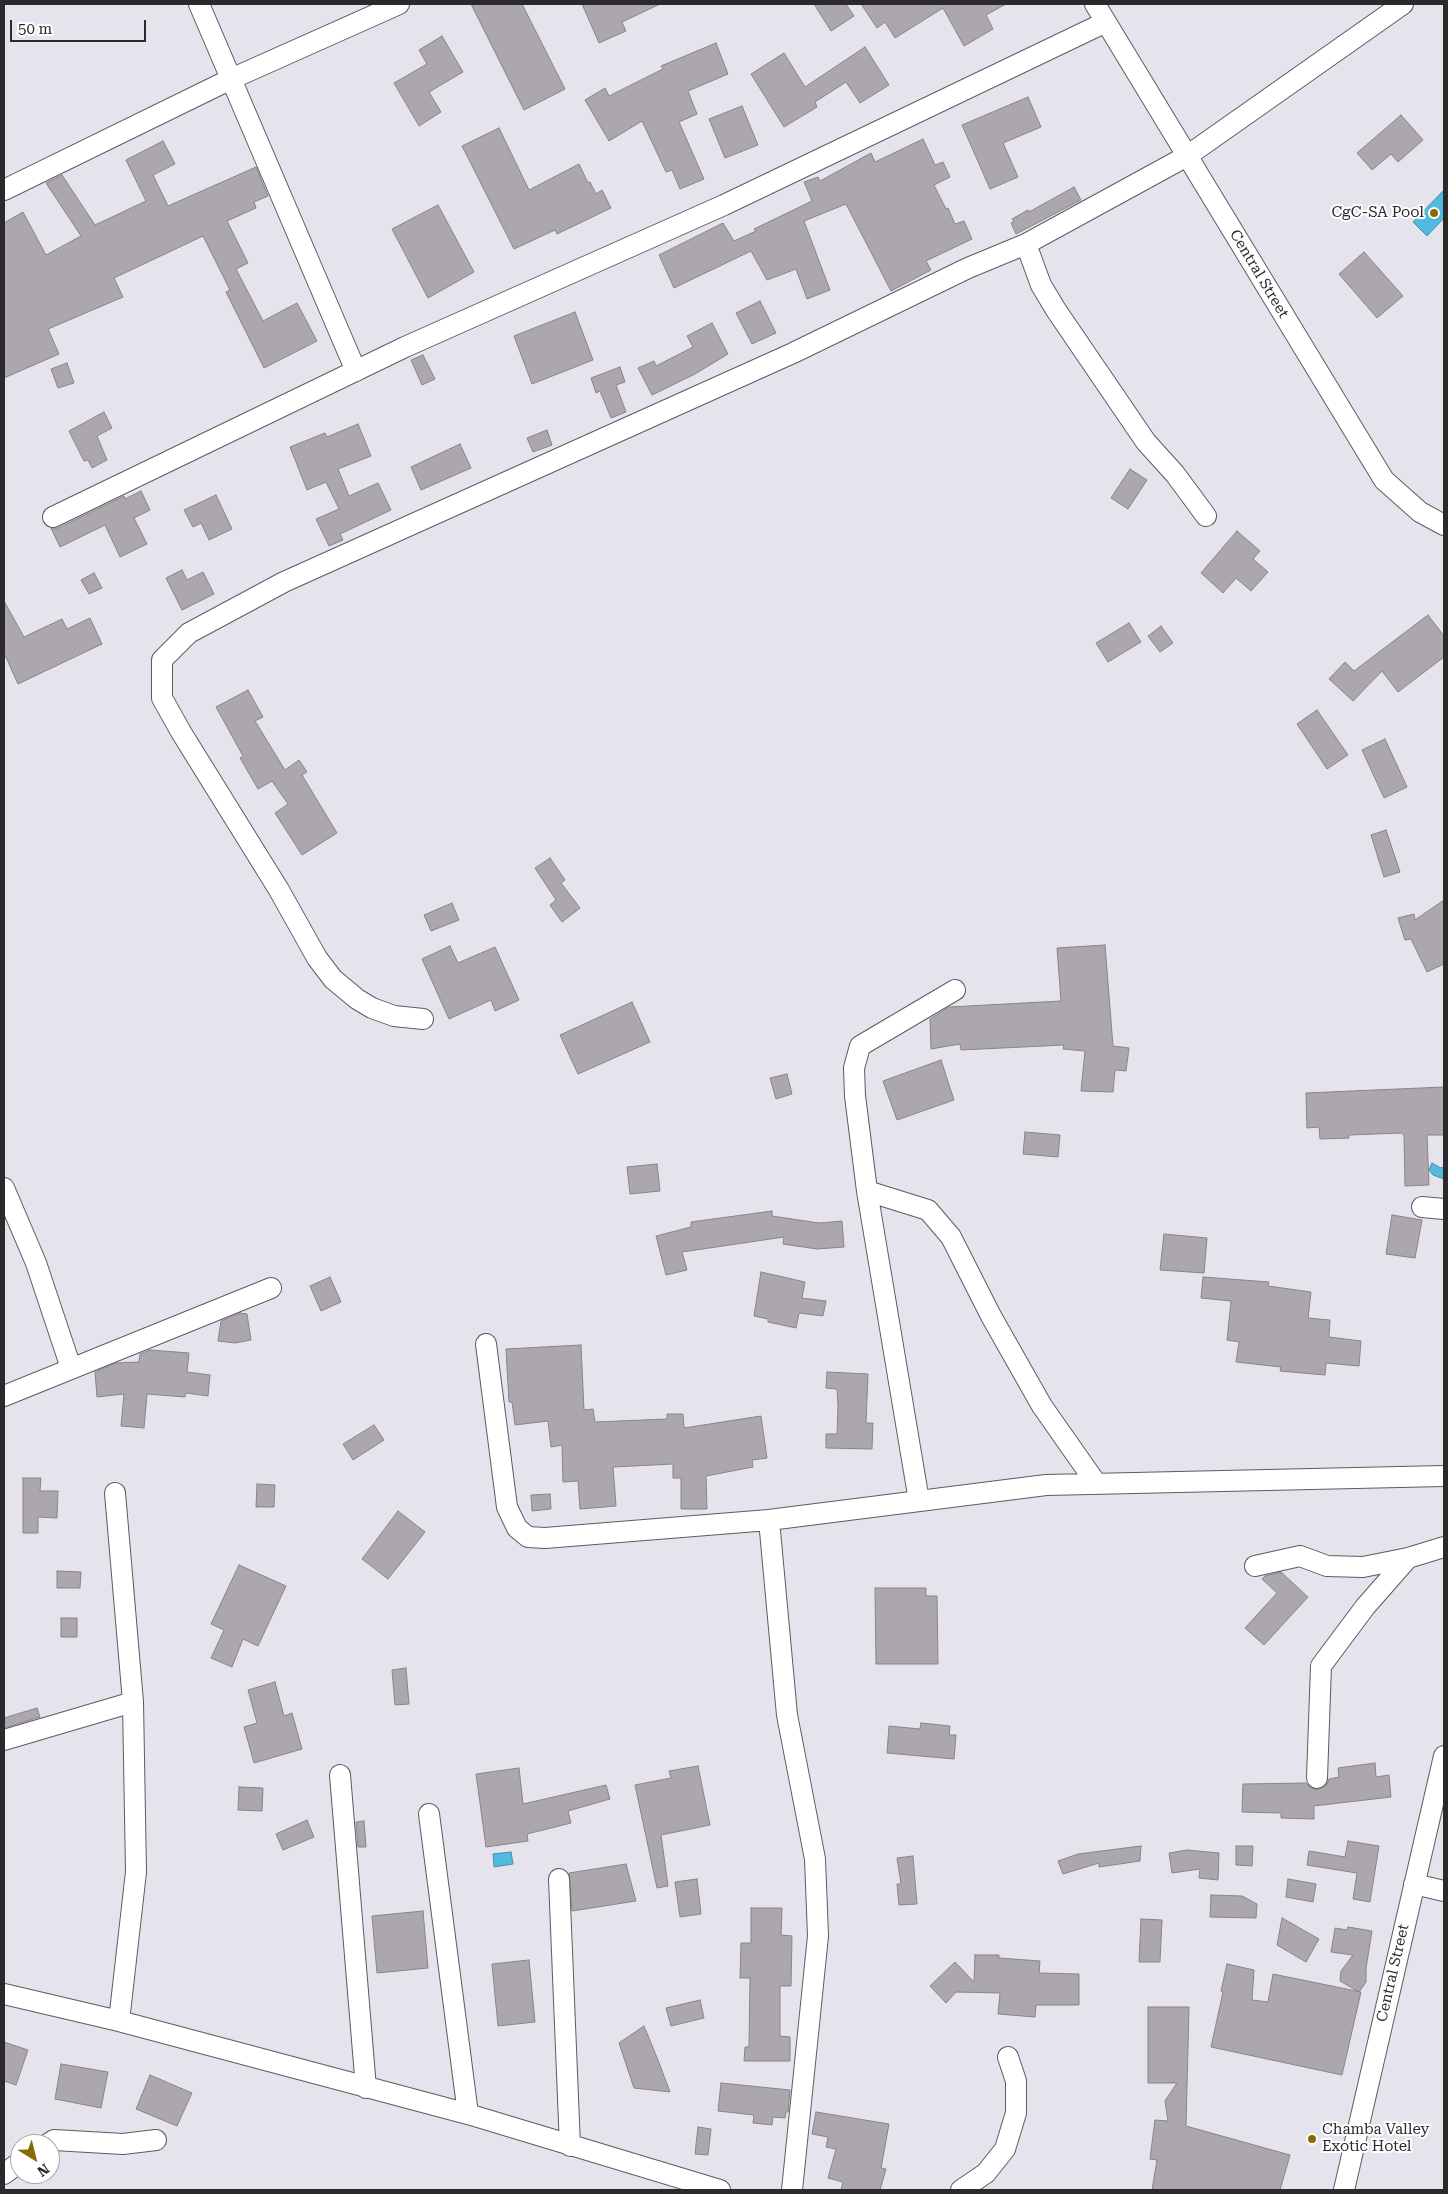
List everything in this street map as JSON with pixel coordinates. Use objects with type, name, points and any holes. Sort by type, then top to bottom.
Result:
[{"type":"street","points":[[199,4],[356,371]]},
{"type":"street","points":[[4,190],[231,79],[399,4]]},
{"type":"street","name":"Central Street","points":[[1095,4],[1384,480],[1420,512],[1444,525]]},
{"type":"street","points":[[423,1019],[394,1016],[372,1008],[356,999],[333,979],[317,958],[279,890],[162,698],[162,660],[189,633],[284,582],[793,353],[968,268],[1026,244],[1187,156],[1403,4]]},
{"type":"street","points":[[53,517],[356,371],[535,288],[724,205],[1106,22]]},
{"type":"street","points":[[1026,244],[1041,285],[1056,310],[1146,442],[1175,474],[1206,516]]},
{"type":"street","points":[[919,1501],[867,1191],[855,1096],[854,1068],[860,1046],[955,990]]},
{"type":"street","points":[[4,1188],[39,1273],[71,1368]]},
{"type":"street","points":[[867,1191],[928,1210],[952,1237],[991,1316],[1042,1406],[1096,1483]]},
{"type":"street","points":[[1422,1207],[1444,1208]]},
{"type":"street","points":[[4,1396],[272,1288]]},
{"type":"street","points":[[486,1344],[507,1507],[517,1528],[528,1537],[545,1538],[769,1520],[1046,1485],[1439,1481]]},
{"type":"street","points":[[116,1493],[134,1702],[136,1872],[119,2020]]},
{"type":"street","points":[[769,1520],[786,1715],[815,1859],[818,1936],[792,2190]]},
{"type":"street","points":[[1255,1566],[1300,1556],[1328,1566],[1363,1567],[1408,1558],[1444,1547]]},
{"type":"street","points":[[1317,1778],[1321,1666],[1365,1607],[1408,1558]]},
{"type":"street","points":[[4,1740],[134,1702]]},
{"type":"street","name":"Central Street","points":[[1344,2190],[1444,1756]]},
{"type":"street","points":[[340,1775],[366,2088]]},
{"type":"street","points":[[429,1814],[468,2114]]},
{"type":"street","points":[[559,1879],[570,2146]]},
{"type":"street","points":[[1414,1884],[1444,1891]]},
{"type":"street","points":[[4,1994],[119,2020],[468,2114],[720,2190]]},
{"type":"street","points":[[961,2190],[986,2173],[1005,2149],[1016,2113],[1016,2081],[1008,2057]]},
{"type":"street","points":[[60,2140],[123,2144],[156,2140]]},
{"type":"water","points":[[1444,190],[1444,218],[1427,236],[1413,222]]},
{"type":"water","points":[[1432,1163],[1441,1168],[1444,1167],[1444,1179],[1433,1175],[1429,1170]]},
{"type":"water","points":[[511,1852],[513,1864],[494,1867],[493,1854]]},
{"type":"building","points":[[471,4],[522,4],[565,89],[524,110]]},
{"type":"building","points":[[582,4],[660,4],[622,22],[626,31],[599,43]]},
{"type":"building","points":[[814,4],[846,4],[854,16],[831,31]]},
{"type":"building","points":[[861,4],[1006,4],[986,15],[993,29],[964,46],[943,8],[895,38],[885,22],[877,28]]},
{"type":"building","points":[[442,36],[463,72],[429,92],[441,112],[419,126],[394,83],[427,64],[419,50]]},
{"type":"building","points":[[716,43],[728,74],[688,91],[697,114],[679,122],[704,179],[680,189],[672,170],[666,172],[642,121],[609,141],[585,100],[605,88],[609,96],[663,69],[661,66]]},
{"type":"building","points":[[865,47],[889,85],[860,103],[846,82],[815,102],[817,107],[784,127],[751,74],[784,53],[805,87]]},
{"type":"building","points":[[1028,97],[1041,127],[1003,143],[1018,177],[990,189],[962,125]]},
{"type":"building","points":[[742,106],[758,145],[725,158],[709,119]]},
{"type":"building","points":[[1401,115],[1423,140],[1398,162],[1391,154],[1372,170],[1357,153]]},
{"type":"building","points":[[499,128],[529,190],[579,164],[588,183],[590,182],[596,194],[602,190],[611,208],[557,234],[555,230],[514,249],[462,146]]},
{"type":"building","points":[[923,139],[935,165],[943,162],[950,177],[934,185],[955,224],[964,221],[972,239],[926,261],[931,270],[891,291],[846,204],[804,221],[830,290],[807,299],[796,269],[767,280],[751,251],[674,288],[659,255],[723,223],[734,241],[756,231],[754,229],[812,201],[804,182],[818,177],[820,181],[871,153],[875,162]]},
{"type":"building","points":[[163,141],[175,164],[153,175],[168,206],[256,167],[268,196],[254,202],[256,208],[227,221],[248,263],[236,269],[263,321],[297,303],[317,341],[264,368],[226,292],[230,290],[203,236],[114,278],[123,297],[48,329],[59,354],[4,378],[4,223],[23,212],[46,255],[81,236],[46,183],[62,175],[95,225],[146,201],[126,160]]},
{"type":"building","points":[[1074,187],[1081,200],[1016,234],[1011,223],[1014,222],[1012,219],[1028,210],[1029,212]]},
{"type":"building","points":[[438,205],[474,272],[428,298],[392,229]]},
{"type":"building","points":[[1364,252],[1403,296],[1377,318],[1339,274]]},
{"type":"building","points":[[760,301],[776,333],[752,344],[736,313]]},
{"type":"building","points":[[575,312],[593,360],[532,384],[514,336]]},
{"type":"building","points":[[712,323],[728,354],[695,374],[652,395],[638,368],[654,361],[656,366],[693,347],[687,336]]},
{"type":"building","points":[[423,355],[435,379],[422,385],[411,360]]},
{"type":"building","points":[[67,363],[74,383],[58,388],[51,369]]},
{"type":"building","points":[[620,367],[625,382],[616,385],[626,412],[611,418],[600,391],[596,393],[591,378]]},
{"type":"building","points":[[104,412],[112,428],[97,436],[107,460],[92,468],[88,460],[84,461],[69,431]]},
{"type":"building","points":[[358,424],[371,456],[338,469],[349,496],[378,483],[391,510],[340,534],[343,540],[329,546],[316,519],[339,509],[326,482],[307,490],[290,447],[325,433],[327,437]]},
{"type":"building","points":[[547,430],[552,445],[533,452],[527,438]]},
{"type":"building","points":[[460,444],[471,468],[421,490],[411,467]]},
{"type":"building","points":[[1130,469],[1147,480],[1128,509],[1111,498]]},
{"type":"building","points":[[141,491],[150,510],[134,518],[147,544],[120,557],[105,525],[60,547],[51,528],[58,528],[124,496],[125,499]]},
{"type":"building","points":[[216,495],[232,529],[209,540],[201,523],[193,527],[184,510]]},
{"type":"building","points":[[1237,531],[1260,551],[1253,559],[1268,572],[1251,591],[1236,578],[1223,593],[1201,573]]},
{"type":"building","points":[[182,570],[187,580],[203,572],[214,594],[182,610],[166,578]]},
{"type":"building","points":[[94,573],[102,588],[89,594],[81,580]]},
{"type":"building","points":[[4,601],[24,637],[62,619],[67,629],[90,618],[102,644],[18,684],[4,653]]},
{"type":"building","points":[[1428,615],[1444,636],[1444,657],[1398,692],[1382,671],[1353,701],[1329,679],[1345,662],[1354,671]]},
{"type":"building","points":[[1129,623],[1141,642],[1108,662],[1096,643]]},
{"type":"building","points":[[1161,626],[1173,643],[1160,652],[1148,636]]},
{"type":"building","points":[[248,690],[263,717],[255,721],[285,770],[299,760],[307,772],[302,775],[337,833],[302,855],[275,813],[288,804],[272,781],[258,789],[240,758],[243,756],[216,707]]},
{"type":"building","points":[[1317,710],[1348,755],[1327,769],[1297,724]]},
{"type":"building","points":[[1385,739],[1407,787],[1384,798],[1362,750]]},
{"type":"building","points":[[1386,830],[1400,872],[1384,877],[1371,835]]},
{"type":"building","points":[[550,858],[565,880],[561,883],[580,908],[562,922],[550,905],[556,900],[535,868]]},
{"type":"building","points":[[1444,900],[1444,964],[1427,972],[1411,939],[1405,940],[1398,918],[1414,914],[1415,920]]},
{"type":"building","points":[[452,903],[459,920],[431,931],[424,915]]},
{"type":"building","points":[[1105,945],[1113,1046],[1129,1048],[1126,1071],[1115,1070],[1113,1092],[1081,1091],[1085,1051],[1063,1049],[1064,1045],[961,1050],[960,1044],[931,1049],[930,1019],[949,1007],[1061,1001],[1057,948]]},
{"type":"building","points":[[450,946],[458,963],[495,947],[519,1000],[495,1011],[491,1000],[449,1019],[422,959]]},
{"type":"building","points":[[632,1002],[650,1042],[578,1074],[560,1035]]},
{"type":"building","points":[[941,1060],[954,1100],[897,1120],[883,1081]]},
{"type":"building","points":[[787,1074],[792,1094],[776,1099],[770,1078]]},
{"type":"building","points":[[1444,1087],[1444,1135],[1427,1135],[1429,1185],[1405,1186],[1404,1136],[1402,1133],[1349,1135],[1349,1138],[1320,1139],[1319,1127],[1307,1128],[1306,1093]]},
{"type":"building","points":[[1025,1132],[1060,1135],[1058,1157],[1023,1154]]},
{"type":"building","points":[[657,1164],[660,1191],[630,1194],[627,1167]]},
{"type":"building","points":[[772,1211],[772,1216],[819,1223],[842,1221],[844,1247],[817,1249],[783,1244],[784,1237],[682,1252],[687,1270],[666,1275],[656,1236],[691,1227],[691,1222]]},
{"type":"building","points":[[1392,1215],[1422,1220],[1415,1258],[1386,1254]]},
{"type":"building","points":[[1164,1234],[1207,1238],[1204,1273],[1160,1270]]},
{"type":"building","points":[[761,1272],[805,1282],[802,1298],[826,1301],[823,1316],[799,1313],[796,1328],[768,1322],[768,1319],[754,1316]]},
{"type":"building","points":[[330,1277],[341,1302],[321,1311],[310,1286]]},
{"type":"building","points":[[1203,1277],[1269,1282],[1268,1286],[1311,1292],[1308,1318],[1330,1320],[1329,1337],[1361,1341],[1359,1366],[1326,1363],[1325,1375],[1280,1371],[1281,1367],[1236,1362],[1239,1342],[1227,1340],[1231,1301],[1201,1298]]},
{"type":"building","points":[[240,1313],[247,1314],[251,1340],[235,1343],[218,1341],[221,1321]]},
{"type":"building","points":[[581,1345],[584,1410],[593,1409],[595,1422],[667,1419],[667,1414],[683,1414],[684,1428],[761,1416],[767,1458],[752,1460],[753,1467],[706,1476],[707,1509],[681,1509],[681,1478],[673,1478],[673,1464],[613,1467],[616,1506],[580,1509],[578,1481],[563,1482],[562,1445],[551,1447],[548,1421],[515,1425],[512,1402],[509,1402],[506,1349]]},
{"type":"building","points":[[150,1350],[189,1353],[187,1372],[210,1375],[208,1396],[186,1393],[185,1397],[147,1394],[144,1428],[121,1426],[124,1394],[97,1397],[95,1372],[116,1363],[139,1362],[140,1354]]},
{"type":"building","points":[[827,1372],[868,1374],[866,1423],[873,1423],[872,1449],[826,1448],[826,1434],[837,1434],[838,1406],[837,1389],[826,1388]]},
{"type":"building","points":[[374,1425],[384,1440],[353,1460],[343,1444]]},
{"type":"building","points":[[23,1478],[41,1478],[40,1491],[58,1491],[57,1518],[38,1517],[38,1533],[23,1533]]},
{"type":"building","points":[[257,1484],[275,1485],[274,1507],[256,1507]]},
{"type":"building","points":[[550,1494],[551,1509],[532,1511],[531,1495]]},
{"type":"building","points":[[398,1511],[425,1532],[388,1579],[362,1559]]},
{"type":"building","points":[[239,1565],[286,1586],[258,1646],[243,1639],[232,1667],[211,1658],[224,1630],[211,1624]]},
{"type":"building","points":[[57,1571],[81,1572],[80,1588],[57,1588]]},
{"type":"building","points":[[1281,1572],[1308,1597],[1264,1645],[1245,1628],[1277,1593],[1262,1579],[1265,1576]]},
{"type":"building","points":[[875,1588],[926,1588],[926,1596],[937,1596],[938,1664],[876,1664]]},
{"type":"building","points":[[61,1618],[77,1618],[77,1637],[61,1637]]},
{"type":"building","points":[[406,1668],[409,1704],[395,1705],[392,1670]]},
{"type":"building","points":[[275,1682],[284,1716],[292,1713],[302,1749],[254,1763],[244,1727],[257,1723],[248,1690]]},
{"type":"building","points":[[37,1708],[40,1717],[4,1728],[4,1718]]},
{"type":"building","points":[[921,1723],[950,1726],[949,1735],[956,1735],[954,1759],[887,1753],[889,1726],[920,1729]]},
{"type":"building","points":[[1375,1763],[1376,1777],[1389,1775],[1391,1797],[1314,1806],[1314,1819],[1281,1818],[1281,1813],[1242,1812],[1243,1784],[1306,1783],[1311,1788],[1317,1790],[1327,1785],[1329,1779],[1339,1777],[1338,1768]]},
{"type":"building","points":[[698,1766],[710,1825],[661,1835],[668,1886],[657,1888],[635,1785],[671,1778],[669,1771]]},
{"type":"building","points":[[519,1768],[523,1804],[606,1785],[610,1799],[568,1811],[571,1823],[527,1834],[528,1841],[486,1847],[476,1774]]},
{"type":"building","points":[[239,1787],[263,1788],[262,1811],[238,1810]]},
{"type":"building","points":[[307,1820],[314,1837],[283,1850],[276,1834]]},
{"type":"building","points":[[364,1821],[366,1847],[358,1847],[356,1822]]},
{"type":"building","points":[[1348,1841],[1379,1846],[1370,1902],[1353,1899],[1357,1873],[1307,1865],[1309,1851],[1345,1857]]},
{"type":"building","points":[[1141,1846],[1140,1861],[1099,1867],[1099,1863],[1063,1874],[1058,1861],[1078,1854]]},
{"type":"building","points":[[1236,1846],[1253,1846],[1252,1866],[1236,1865]]},
{"type":"building","points":[[1187,1850],[1219,1853],[1218,1880],[1199,1878],[1200,1869],[1172,1873],[1169,1853]]},
{"type":"building","points":[[913,1856],[917,1904],[899,1905],[897,1884],[901,1884],[897,1858]]},
{"type":"building","points":[[626,1864],[636,1901],[572,1911],[569,1873]]},
{"type":"building","points":[[697,1879],[701,1914],[680,1917],[675,1882]]},
{"type":"building","points":[[1288,1879],[1316,1884],[1313,1902],[1286,1897]]},
{"type":"building","points":[[1211,1895],[1242,1896],[1257,1904],[1256,1918],[1210,1917]]},
{"type":"building","points":[[751,1908],[782,1908],[781,1935],[792,1936],[791,1986],[780,1986],[780,2036],[790,2037],[790,2061],[744,2061],[745,2047],[749,2047],[750,1978],[740,1978],[741,1943],[751,1943]]},
{"type":"building","points":[[423,1911],[428,1968],[377,1973],[372,1916]]},
{"type":"building","points":[[1282,1918],[1319,1939],[1306,1962],[1277,1945]]},
{"type":"building","points":[[1141,1919],[1162,1920],[1160,1962],[1139,1962]]},
{"type":"building","points":[[1348,1927],[1372,1931],[1366,1968],[1366,1982],[1359,1992],[1340,1981],[1341,1971],[1353,1955],[1331,1952],[1335,1928],[1347,1930]]},
{"type":"building","points":[[975,1955],[999,1955],[999,1958],[1040,1961],[1039,1973],[1079,1974],[1079,2005],[1036,2005],[1035,2017],[998,2014],[1000,1993],[956,1992],[946,2003],[930,1986],[955,1962],[974,1982]]},
{"type":"building","points":[[529,1960],[535,2022],[498,2026],[492,1964]]},
{"type":"building","points":[[1227,1964],[1254,1970],[1252,2000],[1268,2002],[1273,1974],[1361,1992],[1342,2075],[1211,2047]]},
{"type":"building","points":[[700,2000],[704,2018],[671,2026],[666,2008]]},
{"type":"building","points":[[1148,2007],[1189,2007],[1186,2126],[1290,2155],[1280,2190],[1152,2190],[1157,2160],[1150,2159],[1155,2120],[1168,2121],[1165,2101],[1177,2083],[1148,2083]]},
{"type":"building","points":[[644,2026],[670,2092],[634,2088],[619,2043]]},
{"type":"building","points":[[4,2042],[28,2050],[16,2085],[4,2081]]},
{"type":"building","points":[[61,2064],[108,2072],[101,2108],[55,2099]]},
{"type":"building","points":[[150,2075],[192,2093],[177,2126],[136,2109]]},
{"type":"building","points":[[721,2083],[790,2090],[788,2112],[786,2112],[785,2118],[773,2117],[772,2125],[753,2123],[754,2115],[718,2111]]},
{"type":"building","points":[[816,2112],[889,2124],[881,2168],[886,2169],[880,2190],[841,2190],[843,2182],[828,2178],[836,2149],[826,2147],[828,2137],[812,2134]]},
{"type":"building","points":[[698,2127],[711,2129],[708,2155],[695,2154]]},
{"type":"place","name":"CgC-SA Pool","points":[[1434,213]]},
{"type":"place","name":"Chamba Valley Exotic Hotel","points":[[1312,2139]]}]
